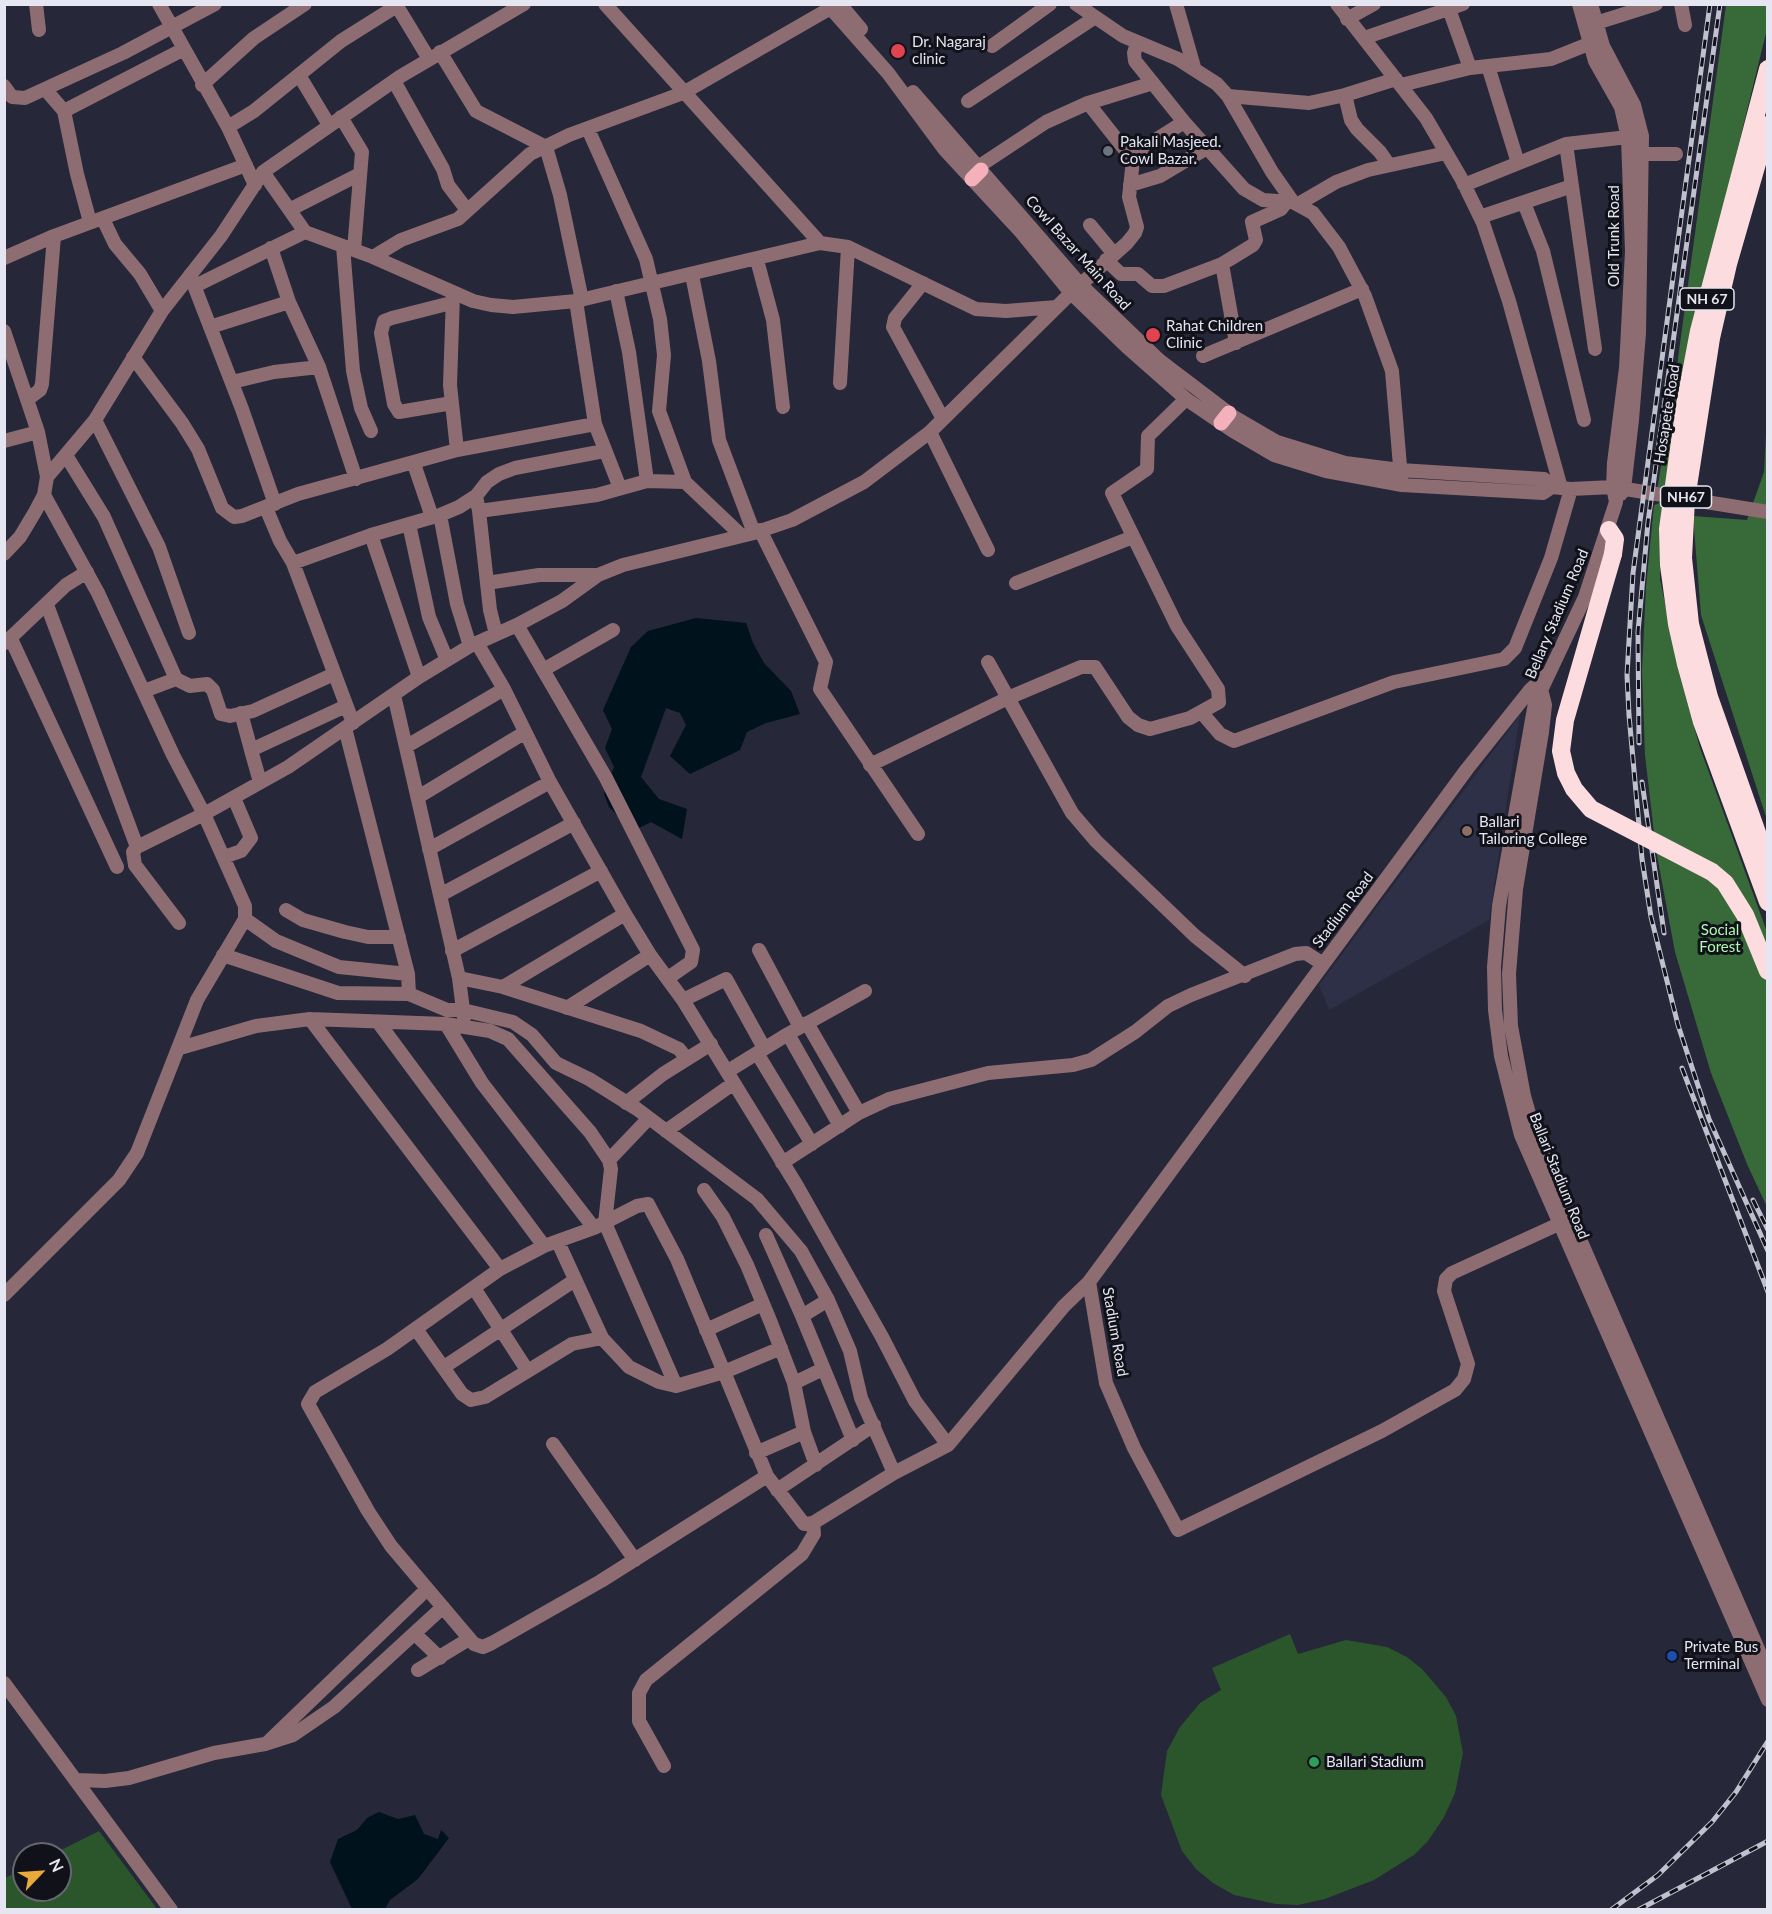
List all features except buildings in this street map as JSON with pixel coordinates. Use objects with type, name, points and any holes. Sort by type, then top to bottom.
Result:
[{"type":"highway","name":"Hosapete Road","points":[[1767,69],[1700,331],[1685,405],[1679,498],[1690,624],[1709,697],[1767,864]]},
{"type":"highway","name":"Hosapete Road","points":[[1767,125],[1728,264],[1679,498],[1668,529],[1669,565],[1677,624],[1686,664],[1702,722],[1767,902]]},
{"type":"highway","points":[[1609,530],[1615,539],[1613,554],[1565,720],[1561,751],[1566,773],[1574,789],[1591,809],[1619,826],[1712,872],[1725,883],[1745,915],[1767,971]]},
{"type":"street","points":[[36,4],[39,30]]},
{"type":"street","points":[[159,4],[202,85],[228,126],[255,184]]},
{"type":"street","points":[[4,86],[12,97],[18,100],[172,28],[215,4]]},
{"type":"street","points":[[202,85],[254,38],[305,4]]},
{"type":"street","points":[[47,477],[67,457],[95,420],[162,311],[192,280],[263,172],[394,81],[524,4]]},
{"type":"street","points":[[605,4],[820,243]]},
{"type":"street","points":[[992,46],[1050,4]]},
{"type":"street","points":[[1076,4],[1094,18],[1137,43],[1194,67],[1228,96],[1264,159],[1293,202]]},
{"type":"street","points":[[1176,4],[1194,67]]},
{"type":"street","points":[[1202,713],[1220,734],[1234,741],[1377,687],[1496,661],[1510,654],[1551,558],[1561,488],[1509,301],[1480,217],[1446,153],[1399,82],[1337,4]]},
{"type":"street","points":[[1347,19],[1374,4]]},
{"type":"street","points":[[1364,38],[1463,4]]},
{"type":"street","name":"Old Trunk Road","points":[[1579,4],[1642,154],[1640,320],[1617,484]]},
{"type":"street","points":[[1228,96],[1309,103],[1470,68],[1551,59],[1595,42],[1596,23],[1591,4]]},
{"type":"street","points":[[1596,23],[1656,4]]},
{"type":"street","points":[[1681,4],[1685,25]]},
{"type":"street","points":[[373,257],[400,240],[458,219],[530,154],[683,93],[834,5]]},
{"type":"street","name":"Cowl Bazar Main Road","points":[[834,5],[945,150],[977,172],[1075,288],[1225,418],[1277,442],[1345,463],[1400,470],[1544,479],[1561,488]]},
{"type":"street","points":[[228,126],[254,111],[341,41],[393,6],[476,111],[546,147],[560,195],[579,300],[595,424],[620,488]]},
{"type":"street","points":[[1449,9],[1470,68]]},
{"type":"street","points":[[968,101],[1094,18]]},
{"type":"street","name":"Old Trunk Road","points":[[1595,42],[1629,92],[1635,137],[1626,368],[1617,484]]},
{"type":"street","points":[[1137,43],[1134,52],[1135,61],[1184,122],[1252,195],[1263,200],[1293,202],[1313,213],[1340,247],[1362,289],[1392,371],[1402,485]]},
{"type":"street","points":[[64,111],[184,49]]},
{"type":"street","points":[[1488,66],[1518,164]]},
{"type":"street","points":[[299,75],[362,152],[349,248],[353,371],[361,408],[371,431]]},
{"type":"street","points":[[394,81],[443,169],[448,185],[467,210]]},
{"type":"street","points":[[977,172],[1046,122],[1088,103],[1153,83]]},
{"type":"street","points":[[45,89],[64,111],[77,174],[96,221],[140,274],[162,311]]},
{"type":"street","points":[[1345,95],[1351,120],[1389,165]]},
{"type":"street","points":[[1088,103],[1133,160]]},
{"type":"street","points":[[178,923],[135,865],[133,857],[137,847],[204,814],[288,767],[419,677],[473,644],[517,625],[562,600],[598,575],[623,565],[752,533],[792,520],[864,482],[930,432],[1075,288],[1135,233],[1137,227],[1131,208],[1130,185],[1133,160],[1143,148],[1184,122]]},
{"type":"street","points":[[588,129],[637,237],[651,282],[660,319],[664,355],[659,411],[685,482],[752,533]]},
{"type":"street","points":[[1464,185],[1566,144],[1635,137]]},
{"type":"street","points":[[1566,144],[1595,349]]},
{"type":"street","points":[[1130,185],[1160,176],[1207,148]]},
{"type":"street","points":[[1090,225],[1121,274],[1138,274],[1158,287],[1222,264],[1256,243],[1252,226],[1254,219],[1281,209],[1336,182],[1389,165],[1446,153]]},
{"type":"street","points":[[1642,154],[1676,154]]},
{"type":"street","points":[[4,258],[54,236],[246,165]]},
{"type":"street","points":[[263,172],[305,232],[373,257],[452,298],[513,307],[579,300],[757,260],[820,243],[848,247],[976,309],[1057,307]]},
{"type":"street","points":[[291,209],[360,174]]},
{"type":"street","points":[[1480,217],[1572,186]]},
{"type":"street","points":[[1524,203],[1543,251],[1584,420]]},
{"type":"street","points":[[192,280],[272,249],[305,232]]},
{"type":"street","points":[[28,399],[40,390],[42,384],[54,236]]},
{"type":"street","points":[[840,383],[848,247]]},
{"type":"street","points":[[272,249],[289,302],[319,367],[356,478]]},
{"type":"street","points":[[757,260],[772,320],[783,407]]},
{"type":"street","points":[[1222,264],[1236,343]]},
{"type":"street","points":[[693,275],[709,361],[719,440],[752,533],[826,662],[820,688],[918,834]]},
{"type":"street","points":[[192,280],[232,382],[280,542],[293,563],[346,706],[408,974],[409,994]]},
{"type":"street","points":[[923,283],[895,318],[892,327],[943,419]]},
{"type":"street","points":[[1075,288],[1127,347],[1186,399],[1225,418],[1274,455],[1296,463],[1402,485],[1543,493],[1561,488],[1617,484],[1679,498],[1767,512]]},
{"type":"street","points":[[1203,356],[1362,289]]},
{"type":"street","points":[[616,291],[629,352],[647,481]]},
{"type":"street","points":[[452,298],[384,321],[381,333],[394,404],[399,412],[452,404]]},
{"type":"street","points":[[452,298],[452,404],[457,450]]},
{"type":"street","points":[[210,327],[289,302]]},
{"type":"street","points":[[4,331],[38,432],[47,477],[44,495],[20,537],[4,554]]},
{"type":"street","points":[[133,357],[182,423],[198,449],[222,508],[234,517],[270,506],[298,494],[414,464],[457,450],[595,424]]},
{"type":"street","points":[[232,382],[274,372],[319,367]]},
{"type":"street","points":[[870,765],[1008,698],[1080,667],[1095,667],[1128,717],[1137,725],[1150,729],[1202,713],[1219,702],[1218,689],[1177,626],[1112,493],[1146,470],[1149,436],[1186,399]]},
{"type":"street","points":[[95,420],[159,547],[189,633]]},
{"type":"street","points":[[4,441],[38,432]]},
{"type":"street","points":[[930,432],[988,550]]},
{"type":"street","points":[[293,563],[371,535],[436,516],[476,496],[487,482],[515,468],[604,451]]},
{"type":"street","points":[[67,457],[104,517],[176,680]]},
{"type":"street","points":[[414,464],[436,516],[457,604],[473,644],[504,689],[524,734],[550,782],[650,955],[684,1000],[837,1255],[915,1401],[948,1444]]},
{"type":"street","points":[[479,511],[597,495],[647,481],[685,482]]},
{"type":"street","name":"Bellary Stadium Road","points":[[1542,693],[1585,597],[1609,530],[1616,502],[1617,484]]},
{"type":"street","points":[[4,1295],[119,1180],[137,1153],[180,1048],[196,1000],[245,919],[245,906],[204,814],[87,572],[44,495]]},
{"type":"street","points":[[476,496],[496,634]]},
{"type":"street","points":[[409,524],[429,617],[447,660]]},
{"type":"street","points":[[371,535],[419,677]]},
{"type":"street","points":[[1016,583],[1133,537]]},
{"type":"street","points":[[87,572],[66,585],[8,641],[117,867]]},
{"type":"street","points":[[487,583],[539,575],[598,575]]},
{"type":"street","points":[[47,605],[137,847]]},
{"type":"street","points":[[517,625],[606,778],[693,950],[692,962],[668,978]]},
{"type":"street","points":[[543,670],[613,630]]},
{"type":"street","points":[[988,662],[1072,813],[1090,834],[1195,936],[1245,976]]},
{"type":"street","name":"Stadium Road","points":[[1550,673],[1530,690],[1474,760],[1320,963],[1089,1281],[1106,1383],[1134,1448],[1178,1530],[1382,1431],[1455,1390],[1464,1379],[1468,1364],[1444,1291],[1446,1279],[1452,1274],[1572,1218]]},
{"type":"street","points":[[144,691],[176,680],[190,686],[210,686],[224,717],[264,706],[334,674]]},
{"type":"street","points":[[407,746],[504,689]]},
{"type":"street","name":"Ballari Stadium Road","points":[[1542,693],[1535,703],[1498,906],[1494,993],[1501,1056],[1521,1135],[1558,1224],[1743,1632],[1767,1672]]},
{"type":"street","name":"Ballari Stadium Road","points":[[1542,693],[1545,705],[1542,732],[1514,908],[1509,998],[1514,1048],[1532,1127],[1572,1218],[1743,1632],[1767,1700]]},
{"type":"street","points":[[394,695],[459,978],[465,1027]]},
{"type":"street","points":[[251,750],[346,706]]},
{"type":"street","points":[[241,713],[260,782]]},
{"type":"street","points":[[418,797],[524,734]]},
{"type":"street","points":[[429,849],[550,782]]},
{"type":"street","points":[[224,857],[246,848],[251,838],[234,798]]},
{"type":"street","points":[[440,895],[574,823]]},
{"type":"street","points":[[452,951],[601,871]]},
{"type":"street","points":[[1498,906],[1514,908]]},
{"type":"street","points":[[286,910],[303,920],[345,932],[368,937],[399,937]]},
{"type":"street","points":[[503,987],[626,914]]},
{"type":"street","points":[[245,919],[276,941],[339,967],[408,974]]},
{"type":"street","points":[[759,950],[860,1113]]},
{"type":"street","points":[[782,1163],[860,1113],[889,1099],[956,1080],[1019,1069],[1073,1065],[1091,1060],[1135,1032],[1168,1006],[1245,976],[1285,957],[1306,953],[1320,963]]},
{"type":"street","points":[[223,955],[338,993],[409,994],[447,1010],[463,1010],[502,1018],[524,1028],[556,1063],[589,1079],[649,1118],[758,1199],[801,1251],[828,1300],[842,1329],[861,1398],[894,1473]]},
{"type":"street","points":[[567,1008],[650,955]]},
{"type":"street","points":[[459,978],[503,987],[649,1035],[679,1050],[687,1059]]},
{"type":"street","points":[[684,1000],[726,979],[761,1051],[812,1144]]},
{"type":"street","points":[[666,1131],[761,1051],[865,991]]},
{"type":"street","points":[[180,1048],[256,1026],[310,1019],[446,1024],[490,1031],[508,1039],[590,1132],[609,1160],[611,1169],[599,1226]]},
{"type":"street","points":[[310,1019],[500,1269]]},
{"type":"street","points":[[378,1022],[551,1244],[575,1280],[602,1338],[629,1368],[659,1382],[676,1386],[724,1372],[781,1348]]},
{"type":"street","points":[[446,1024],[482,1083],[599,1226],[676,1386]]},
{"type":"street","points":[[788,1034],[840,1126]]},
{"type":"street","points":[[626,1103],[711,1044]]},
{"type":"street","points":[[609,1160],[649,1118]]},
{"type":"street","points":[[704,1190],[723,1217],[781,1348],[794,1383],[804,1432],[816,1465]]},
{"type":"street","points":[[767,1476],[635,1560],[492,1643],[478,1647],[469,1640],[443,1607],[426,1590],[368,1511],[308,1404],[315,1392],[416,1329],[500,1269],[551,1244],[599,1226],[643,1204],[651,1208],[678,1259],[767,1476],[796,1517],[804,1524],[813,1523],[894,1473],[948,1444],[1064,1306],[1089,1281]]},
{"type":"street","points":[[766,1235],[802,1316],[852,1440]]},
{"type":"street","points":[[444,1367],[500,1327],[575,1280]]},
{"type":"street","points":[[474,1288],[527,1370]]},
{"type":"street","points":[[802,1316],[828,1300]]},
{"type":"street","points":[[706,1330],[763,1304]]},
{"type":"street","points":[[416,1329],[462,1394],[471,1400],[485,1396],[572,1344],[602,1338]]},
{"type":"street","points":[[794,1383],[823,1369]]},
{"type":"street","points":[[777,1490],[874,1425]]},
{"type":"street","points":[[756,1453],[804,1432]]},
{"type":"street","points":[[553,1444],[635,1560]]},
{"type":"street","points":[[664,1766],[639,1721],[639,1693],[646,1680],[802,1554],[814,1534],[813,1523]]},
{"type":"street","points":[[265,1744],[426,1590]]},
{"type":"street","points":[[77,1780],[105,1781],[129,1778],[214,1753],[265,1744],[293,1735],[334,1707],[443,1607]]},
{"type":"street","points":[[415,1634],[440,1658]]},
{"type":"street","points":[[418,1670],[469,1640]]},
{"type":"street","points":[[4,1683],[171,1910]]},
{"type":"shaded area","points":[[696,618],[746,623],[753,643],[764,663],[791,691],[800,714],[766,723],[747,732],[740,750],[690,774],[670,756],[686,725],[680,713],[666,708],[641,777],[659,799],[687,809],[682,839],[651,822],[639,828],[625,823],[609,807],[604,794],[614,767],[605,748],[612,729],[603,710],[631,647],[648,631]]},
{"type":"shaded area","name":"Ballari Tailoring College","points":[[1520,715],[1489,920],[1329,1010],[1319,985]]},
{"type":"shaded area","points":[[379,1812],[398,1819],[415,1815],[424,1834],[438,1839],[441,1830],[449,1838],[418,1879],[390,1900],[385,1909],[352,1909],[330,1862],[338,1839],[357,1830],[367,1818]]},
{"type":"green space","points":[[1726,5],[1767,5],[1767,29],[1684,367],[1669,490],[1657,490],[1673,395]]},
{"type":"green space","points":[[1767,415],[1767,820],[1701,615],[1693,516],[1747,520],[1764,472]]},
{"type":"green space","name":"Social Forest","points":[[1660,503],[1662,509],[1660,579],[1680,677],[1700,748],[1767,932],[1767,1207],[1747,1164],[1711,1073],[1675,952],[1656,850],[1645,755],[1642,671],[1646,587],[1654,505]]},
{"type":"green space","name":"Ballari Stadium","points":[[1290,1634],[1298,1654],[1346,1640],[1387,1647],[1407,1657],[1422,1669],[1446,1697],[1456,1716],[1463,1753],[1455,1793],[1444,1817],[1428,1841],[1414,1855],[1374,1880],[1325,1899],[1298,1905],[1276,1904],[1234,1895],[1213,1883],[1196,1869],[1182,1851],[1161,1795],[1167,1751],[1180,1727],[1200,1703],[1221,1690],[1212,1668]]},
{"type":"green space","points":[[99,1831],[157,1909],[5,1909],[5,1878],[12,1875],[12,1902],[72,1902],[72,1844]]},
{"type":"railway","points":[[1710,4],[1633,573],[1627,675],[1642,859],[1651,917],[1678,1025],[1709,1119],[1768,1251]]},
{"type":"railway","points":[[1639,743],[1638,632],[1648,522],[1720,4]]},
{"type":"railway","points":[[1642,782],[1664,933]]},
{"type":"railway","points":[[1682,1068],[1768,1292]]},
{"type":"railway","points":[[1753,1200],[1768,1230]]},
{"type":"railway","points":[[1611,1910],[1658,1875],[1712,1822],[1736,1792],[1768,1741]]},
{"type":"railway","points":[[1638,1910],[1768,1841]]},
{"type":"place","name":"Dr. Nagaraj clinic","points":[[898,51]]},
{"type":"place","name":"Pakali Masjeed. Cowl Bazar.","points":[[1108,151]]},
{"type":"place","name":"Rahat Children Clinic","points":[[1153,335]]},
{"type":"place","name":"Ballari Tailoring College","points":[[1467,831]]},
{"type":"place","name":"Private Bus Terminal","points":[[1672,1656]]},
{"type":"place","name":"Ballari Stadium","points":[[1314,1762]]}]
